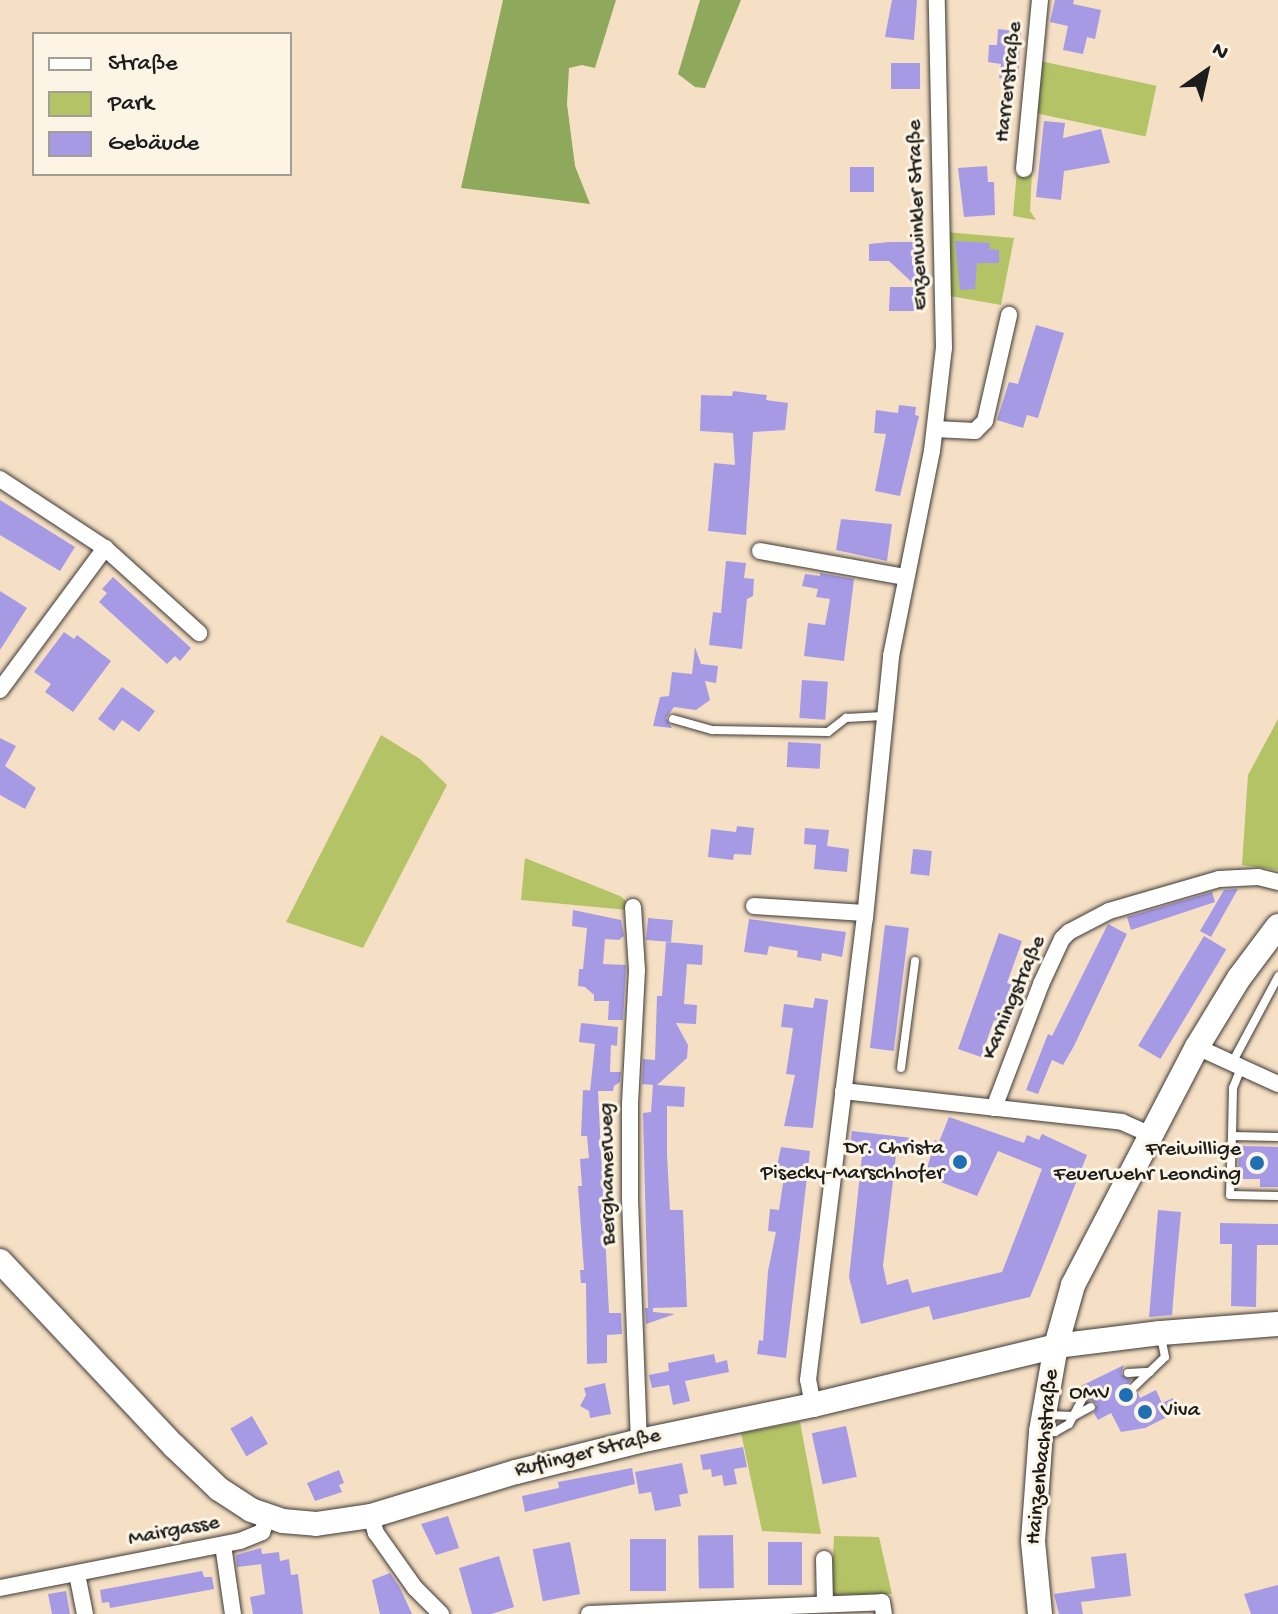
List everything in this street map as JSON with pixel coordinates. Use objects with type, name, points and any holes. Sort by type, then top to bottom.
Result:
[{"type":"street","name":"Enzenwinkler Straße","points":[[813,1405],[808,1380],[865,913],[883,716],[905,577],[935,429],[945,301],[937,127],[937,0]]},
{"type":"street","name":"Harrerstraße","points":[[1024,169],[1040,0]]},
{"type":"street","points":[[935,429],[975,431],[985,421],[1009,315]]},
{"type":"street","points":[[0,479],[105,548],[199,633]]},
{"type":"street","points":[[0,690],[105,548]]},
{"type":"street","points":[[760,551],[905,577]]},
{"type":"street","name":"Karningstraße","points":[[994,1108],[1041,984],[1069,932],[1109,911],[1219,879],[1258,877],[1278,882]]},
{"type":"street","points":[[754,906],[865,913]]},
{"type":"street","name":"Berghamerweg","points":[[633,907],[637,970],[630,1105],[630,1203],[639,1441]]},
{"type":"street","name":"Hainzenbachstraße","points":[[1040,1614],[1033,1541],[1042,1423],[1056,1346],[1084,1261],[1197,1047],[1239,978],[1278,926]]},
{"type":"street","points":[[1197,1047],[1278,1084]]},
{"type":"street","points":[[843,1091],[1122,1122],[1151,1135]]},
{"type":"street","name":"Ruflinger Straße","points":[[0,1261],[204,1476],[236,1501],[268,1516],[316,1524],[371,1516],[516,1472],[639,1441],[813,1405],[1056,1346],[1160,1333],[1278,1324]]},
{"type":"street","name":"Mairgasse","points":[[0,1588],[223,1545],[262,1532],[268,1516]]},
{"type":"street","points":[[371,1516],[376,1533],[415,1588],[441,1614]]},
{"type":"street","points":[[223,1545],[233,1614]]},
{"type":"street","points":[[824,1559],[825,1604]]},
{"type":"street","points":[[77,1574],[85,1614]]},
{"type":"street","points":[[589,1614],[882,1602],[884,1614]]},
{"type":"lane","points":[[673,719],[712,730],[828,732],[846,718],[883,716]]},
{"type":"lane","points":[[901,1068],[915,961]]},
{"type":"lane","points":[[1278,977],[1237,1065],[1233,1088],[1230,1195],[1278,1196]]},
{"type":"lane","points":[[1232,1136],[1278,1137]]},
{"type":"lane","points":[[1134,1387],[1165,1357],[1160,1333]]},
{"type":"lane","points":[[1128,1373],[1150,1372]]},
{"type":"lane","points":[[1042,1423],[1061,1431],[1074,1416],[1085,1394]]},
{"type":"lane","points":[[1042,1423],[1074,1416],[1091,1407]]},
{"type":"green space","points":[[503,0],[616,0],[595,68],[582,65],[569,68],[567,104],[575,166],[590,204],[461,188]]},
{"type":"green space","points":[[700,0],[741,0],[705,88],[695,87],[678,74]]},
{"type":"green space","points":[[1040,61],[1156,86],[1146,137],[1029,112]]},
{"type":"green space","points":[[1017,170],[1032,172],[1030,211],[1036,220],[1013,216]]},
{"type":"green space","points":[[946,232],[1014,238],[1001,305],[950,296]]},
{"type":"green space","points":[[1278,719],[1278,870],[1242,865],[1248,775]]},
{"type":"green space","points":[[381,735],[420,759],[447,785],[363,948],[286,922]]},
{"type":"green space","points":[[525,858],[620,896],[626,901],[628,910],[521,900]]},
{"type":"green space","points":[[800,1422],[821,1534],[762,1531],[741,1433]]},
{"type":"green space","points":[[834,1536],[879,1537],[892,1594],[831,1595]]},
{"type":"building","points":[[892,0],[917,0],[914,40],[885,37]]},
{"type":"building","points":[[1055,0],[1074,0],[1073,4],[1101,10],[1095,39],[1087,37],[1083,54],[1063,50],[1068,26],[1050,22]]},
{"type":"building","points":[[998,29],[1021,32],[1018,80],[999,78],[1001,64],[988,62],[989,45],[997,45]]},
{"type":"building","points":[[891,63],[920,63],[920,89],[891,89]]},
{"type":"building","points":[[1044,121],[1065,123],[1063,138],[1101,129],[1110,163],[1064,171],[1061,200],[1036,197]]},
{"type":"building","points":[[987,166],[988,182],[994,182],[995,215],[964,217],[958,168]]},
{"type":"building","points":[[850,167],[874,167],[874,192],[850,192]]},
{"type":"building","points":[[955,241],[990,243],[989,249],[999,250],[999,263],[977,263],[975,289],[960,290]]},
{"type":"building","points":[[925,242],[925,302],[921,302],[921,311],[889,311],[890,287],[917,287],[889,261],[869,261],[869,244]]},
{"type":"building","points":[[1036,325],[1064,333],[1038,418],[1027,415],[1023,428],[997,420],[1009,382],[1018,384]]},
{"type":"building","points":[[733,391],[767,395],[766,400],[788,403],[785,430],[753,432],[746,535],[708,531],[714,463],[735,465],[733,433],[700,431],[701,395],[732,396]]},
{"type":"building","points":[[899,405],[916,407],[915,415],[919,416],[900,496],[875,491],[886,434],[874,433],[876,410],[898,413]]},
{"type":"building","points":[[0,500],[75,547],[60,571],[0,535]]},
{"type":"building","points":[[841,519],[892,524],[887,561],[836,550]]},
{"type":"building","points":[[726,561],[746,563],[744,578],[754,579],[753,596],[747,599],[742,649],[709,645],[713,612],[721,613]]},
{"type":"building","points":[[820,573],[854,579],[844,661],[804,656],[808,623],[825,625],[830,599],[816,597],[818,589],[802,586],[805,574],[820,576]]},
{"type":"building","points":[[113,577],[191,648],[180,661],[175,656],[167,664],[99,602],[107,593],[102,589]]},
{"type":"building","points":[[0,591],[27,608],[0,650]]},
{"type":"building","points":[[64,632],[74,639],[77,635],[111,661],[73,712],[45,692],[51,684],[34,672]]},
{"type":"building","points":[[695,647],[701,664],[718,666],[716,683],[705,681],[710,700],[696,710],[674,707],[666,718],[672,728],[653,726],[660,697],[669,696],[672,672],[692,674]]},
{"type":"building","points":[[802,680],[828,682],[825,720],[799,718]]},
{"type":"building","points":[[122,687],[155,711],[139,732],[122,720],[114,731],[98,719]]},
{"type":"building","points":[[0,738],[16,746],[5,766],[36,788],[25,809],[0,795]]},
{"type":"building","points":[[788,742],[821,744],[820,769],[787,767]]},
{"type":"building","points":[[737,826],[754,828],[751,855],[734,854],[733,860],[708,857],[711,829],[736,832]]},
{"type":"building","points":[[805,828],[829,830],[827,846],[849,849],[847,872],[814,869],[816,845],[804,844]]},
{"type":"building","points":[[913,849],[932,851],[929,876],[910,874]]},
{"type":"building","points":[[1238,889],[1211,937],[1200,931],[1224,890]]},
{"type":"building","points":[[1212,892],[1215,902],[1131,930],[1127,917]]},
{"type":"building","points":[[573,910],[621,920],[624,936],[619,940],[605,939],[603,964],[626,965],[623,1020],[608,1020],[609,1001],[594,1001],[594,995],[585,987],[578,986],[587,928],[572,926]]},
{"type":"building","points":[[648,918],[673,920],[671,942],[646,940]]},
{"type":"building","points":[[749,919],[846,932],[842,957],[822,953],[821,961],[797,957],[798,951],[769,946],[767,955],[744,952]]},
{"type":"building","points":[[1108,924],[1127,934],[1074,1046],[1063,1065],[1052,1060],[1038,1094],[1026,1090],[1048,1034],[1052,1036]]},
{"type":"building","points":[[885,925],[909,928],[894,1051],[870,1048]]},
{"type":"building","points":[[999,933],[1022,941],[1007,983],[1024,989],[1010,1027],[994,1020],[981,1057],[958,1049]]},
{"type":"building","points":[[1204,936],[1226,949],[1160,1059],[1138,1046]]},
{"type":"building","points":[[666,942],[703,945],[702,965],[687,964],[684,1004],[697,1005],[696,1024],[676,1023],[688,1045],[687,1058],[657,1085],[685,1087],[684,1107],[667,1106],[667,1155],[670,1210],[683,1210],[687,1307],[653,1308],[653,1312],[675,1314],[646,1324],[643,1113],[651,1112],[653,1085],[642,1084],[643,1059],[655,1060],[657,996],[662,996]]},
{"type":"building","points":[[815,998],[828,1000],[813,1128],[784,1126],[795,1075],[786,1074],[793,1028],[781,1027],[784,1004],[813,1008]]},
{"type":"building","points":[[581,1023],[618,1027],[617,1046],[611,1045],[610,1072],[621,1072],[620,1082],[613,1091],[590,1091],[595,1044],[579,1042]]},
{"type":"building","points":[[583,1090],[598,1091],[609,1313],[621,1313],[622,1334],[607,1335],[607,1363],[587,1364],[586,1283],[581,1283],[580,1270],[584,1270],[578,1186],[582,1186],[580,1159],[589,1158],[587,1136],[581,1136]]},
{"type":"building","points":[[949,1117],[1024,1143],[1027,1135],[1039,1140],[1042,1134],[1087,1155],[1030,1297],[933,1320],[929,1306],[861,1324],[849,1277],[863,1146],[850,1145],[852,1131],[912,1138],[909,1157],[896,1155],[883,1266],[887,1285],[908,1279],[912,1293],[1002,1272],[1042,1169],[998,1151],[977,1196],[925,1176],[935,1140],[939,1142]]},
{"type":"building","name":"Freiwillige Feuerwehr Leonding","points":[[1239,1146],[1278,1147],[1278,1187],[1260,1187],[1260,1179],[1238,1179]]},
{"type":"building","points":[[781,1147],[810,1151],[786,1358],[757,1354],[759,1340],[763,1341],[768,1271],[776,1232],[768,1231],[770,1209],[779,1210],[784,1177],[775,1176]]},
{"type":"building","points":[[1158,1210],[1181,1212],[1172,1315],[1149,1317]]},
{"type":"building","points":[[1220,1223],[1278,1224],[1278,1245],[1257,1245],[1256,1307],[1231,1306],[1232,1244],[1220,1244]]},
{"type":"building","points":[[714,1354],[716,1363],[727,1360],[729,1372],[685,1381],[690,1401],[673,1405],[669,1385],[652,1388],[649,1375],[669,1371],[668,1363]]},
{"type":"building","points":[[1124,1365],[1121,1374],[1131,1380],[1127,1386],[1130,1392],[1138,1393],[1140,1398],[1156,1390],[1162,1403],[1173,1398],[1179,1411],[1145,1428],[1121,1432],[1111,1413],[1098,1420],[1094,1413],[1097,1404],[1090,1400],[1091,1391],[1081,1386]]},
{"type":"building","points":[[605,1383],[611,1414],[590,1418],[589,1411],[580,1406],[586,1395],[584,1388]]},
{"type":"building","points":[[252,1416],[268,1444],[246,1456],[230,1428]]},
{"type":"building","points":[[846,1426],[857,1477],[823,1484],[812,1433]]},
{"type":"building","points":[[743,1447],[747,1467],[734,1469],[737,1484],[724,1486],[722,1475],[712,1477],[711,1469],[703,1470],[700,1455]]},
{"type":"building","points":[[682,1463],[688,1493],[679,1495],[681,1506],[655,1511],[651,1492],[639,1494],[635,1472]]},
{"type":"building","points":[[632,1468],[635,1484],[525,1512],[522,1496],[559,1488],[558,1482]]},
{"type":"building","points":[[339,1470],[344,1483],[339,1485],[342,1492],[315,1501],[307,1483]]},
{"type":"building","points":[[448,1516],[459,1548],[436,1555],[421,1524]]},
{"type":"building","points":[[733,1535],[734,1588],[699,1589],[698,1536]]},
{"type":"building","points":[[630,1539],[666,1539],[666,1591],[630,1591]]},
{"type":"building","points":[[570,1542],[580,1594],[543,1601],[533,1549]]},
{"type":"building","points":[[768,1542],[802,1542],[802,1585],[768,1585]]},
{"type":"building","points":[[261,1548],[262,1554],[279,1552],[280,1561],[289,1559],[291,1575],[298,1574],[303,1614],[253,1614],[250,1597],[265,1594],[261,1564],[237,1567],[236,1555]]},
{"type":"building","points":[[1126,1553],[1131,1596],[1081,1602],[1083,1614],[1059,1614],[1054,1594],[1095,1588],[1091,1557]]},
{"type":"building","points":[[499,1556],[514,1607],[491,1614],[472,1614],[459,1568]]},
{"type":"building","points":[[202,1571],[204,1577],[212,1577],[214,1589],[110,1608],[109,1602],[102,1603],[100,1590]]},
{"type":"building","points":[[390,1573],[412,1614],[380,1614],[372,1580]]},
{"type":"building","points":[[1278,1585],[1278,1614],[1251,1614],[1244,1594]]},
{"type":"building","points":[[66,1591],[70,1614],[52,1614],[48,1594]]},
{"type":"place","name":"Dr. Christa Pisecky-Marschhofer","points":[[960,1162]]},
{"type":"place","name":"Freiwillige Feuerwehr Leonding","points":[[1257,1163]]},
{"type":"place","name":"OMV","points":[[1126,1395]]},
{"type":"place","name":"Viva","points":[[1145,1412]]}]
